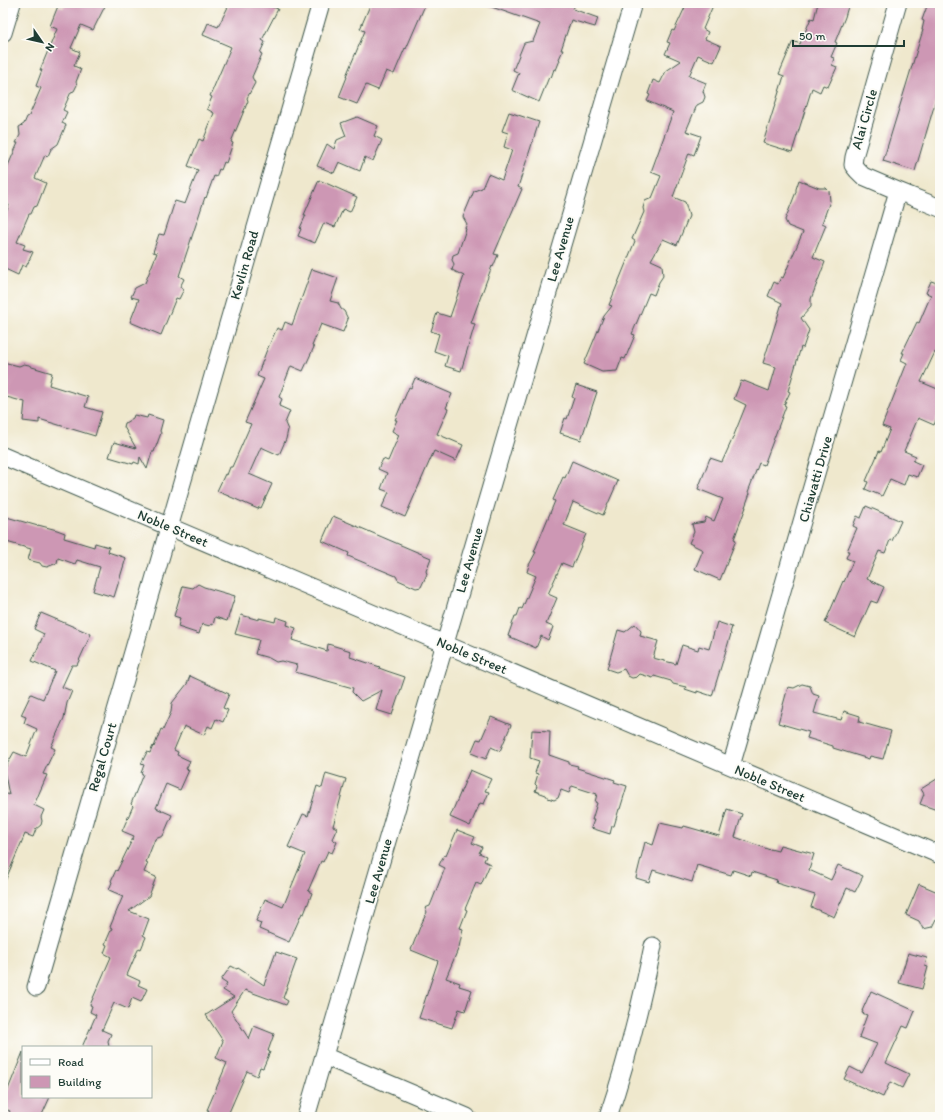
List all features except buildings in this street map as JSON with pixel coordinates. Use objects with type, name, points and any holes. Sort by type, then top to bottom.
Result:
[{"type":"street","points":[[3,33],[12,3]]},
{"type":"street","name":"Kevlin Road","points":[[169,526],[321,3]]},
{"type":"street","name":"Lee Avenue","points":[[306,1117],[633,3]]},
{"type":"street","name":"Alai Circle","points":[[898,3],[853,165],[863,176],[940,208]]},
{"type":"street","name":"Chiavatti Drive","points":[[731,766],[898,191]]},
{"type":"street","name":"Noble Street","points":[[3,456],[940,855]]},
{"type":"street","name":"Regal Court","points":[[36,987],[169,526]]},
{"type":"street","points":[[608,1117],[621,1079],[653,946]]},
{"type":"street","points":[[324,1056],[467,1117]]}]
